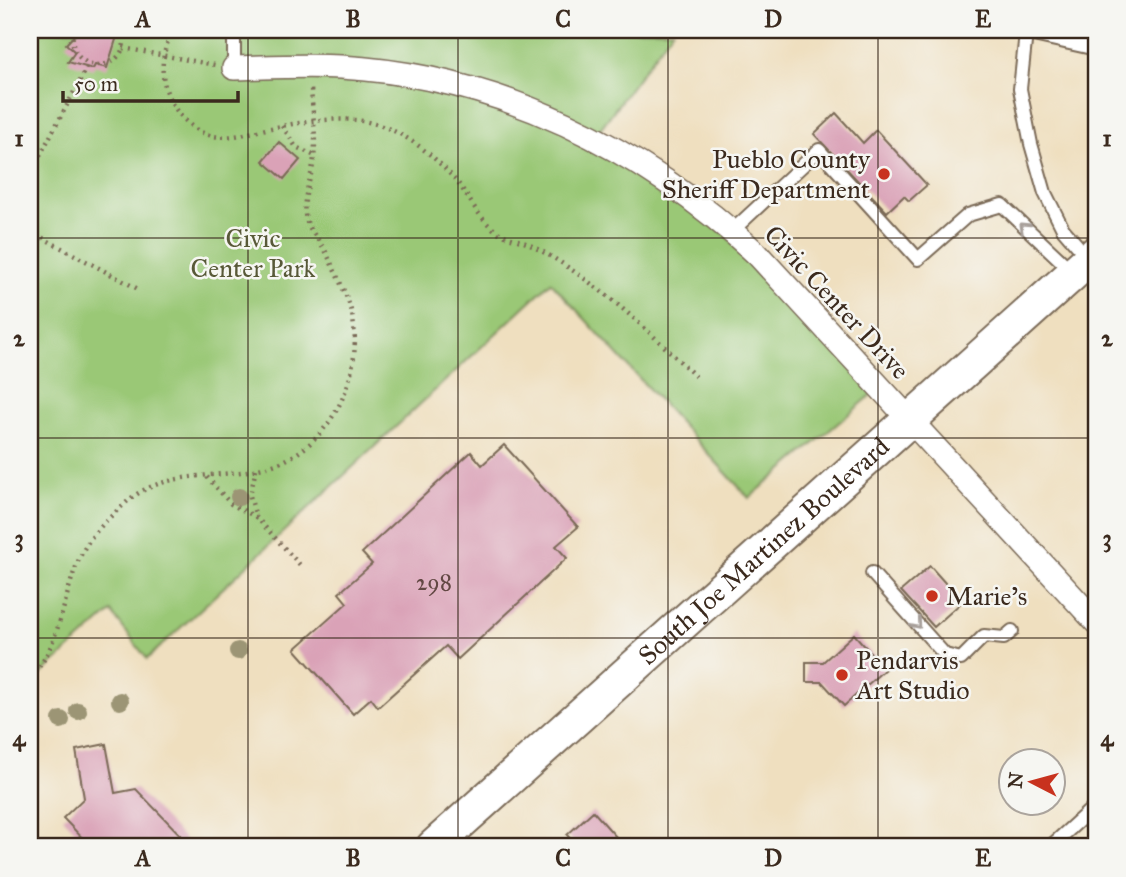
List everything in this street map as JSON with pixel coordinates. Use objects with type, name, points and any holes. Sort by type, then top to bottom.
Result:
[{"type":"main road","name":"South Joe Martinez Boulevard","points":[[433,847],[1086,262]]},
{"type":"street","name":"Civic Center Drive","points":[[234,68],[310,66],[373,70],[430,80],[512,101],[550,115],[636,159],[716,216],[758,255],[1096,622]]},
{"type":"lane","points":[[234,30],[234,68]]},
{"type":"lane","points":[[1011,30],[1096,49]]},
{"type":"lane","points":[[1026,33],[1020,89],[1031,144],[1045,193],[1063,229],[1086,262]]},
{"type":"lane","points":[[732,231],[819,150],[918,258],[968,215],[1002,205],[1086,262]]},
{"type":"lane","points":[[872,573],[945,655],[961,659],[984,636],[1004,638],[1012,631]]},
{"type":"lane","points":[[1050,847],[1096,805]]},
{"type":"path","points":[[74,30],[72,38],[76,54],[89,64],[105,65],[113,61],[123,48],[123,30]]},
{"type":"path","points":[[174,30],[162,55],[164,87],[175,109],[195,128],[214,137],[233,137],[282,126],[354,120],[401,134],[421,147],[458,184],[480,215],[498,232],[528,244],[570,268],[637,320],[698,379]]},
{"type":"path","points":[[123,48],[234,68]]},
{"type":"path","points":[[30,174],[89,64]]},
{"type":"path","points":[[30,677],[52,638],[82,553],[102,525],[132,497],[161,483],[256,469],[291,457],[318,435],[337,410],[350,380],[355,348],[353,318],[327,252],[309,226],[304,213],[315,156],[310,66]]},
{"type":"path","points":[[282,126],[296,147],[315,156]]},
{"type":"path","points":[[30,231],[140,290]]},
{"type":"path","points":[[256,469],[250,496],[256,517]]},
{"type":"path","points":[[207,477],[231,504],[256,517],[301,566]]},
{"type":"green space","name":"Civic Center Park","points":[[30,30],[673,30],[595,136],[677,187],[880,388],[749,498],[551,282],[147,659],[111,612],[30,684]]},
{"type":"building","points":[[79,30],[119,30],[107,68],[95,65],[93,69],[68,62],[75,52],[66,44]]},
{"type":"building","name":"Pueblo County Sheriff Department","points":[[836,113],[863,143],[876,130],[927,185],[909,201],[904,196],[887,212],[814,134]]},
{"type":"building","points":[[279,142],[300,160],[284,179],[263,161]]},
{"type":"building","points":[[504,445],[578,527],[556,546],[567,558],[458,659],[446,646],[378,707],[371,698],[353,714],[295,649],[347,603],[339,593],[372,564],[362,553],[471,452],[482,465]]},
{"type":"building","name":"Marie's","points":[[930,566],[962,602],[934,627],[901,591]]},
{"type":"building","name":"Pendarvis Art Studio","points":[[854,634],[885,669],[844,706],[822,682],[806,682],[806,662],[823,662]]},
{"type":"building","points":[[106,744],[115,793],[136,789],[192,847],[91,847],[63,818],[84,798],[76,750]]},
{"type":"building","points":[[593,811],[625,847],[577,847],[567,835]]},
{"type":"place","name":"Pueblo County Sheriff Department","points":[[884,174]]},
{"type":"place","name":"Marie's","points":[[932,596]]},
{"type":"place","name":"Pendarvis Art Studio","points":[[842,675]]}]
